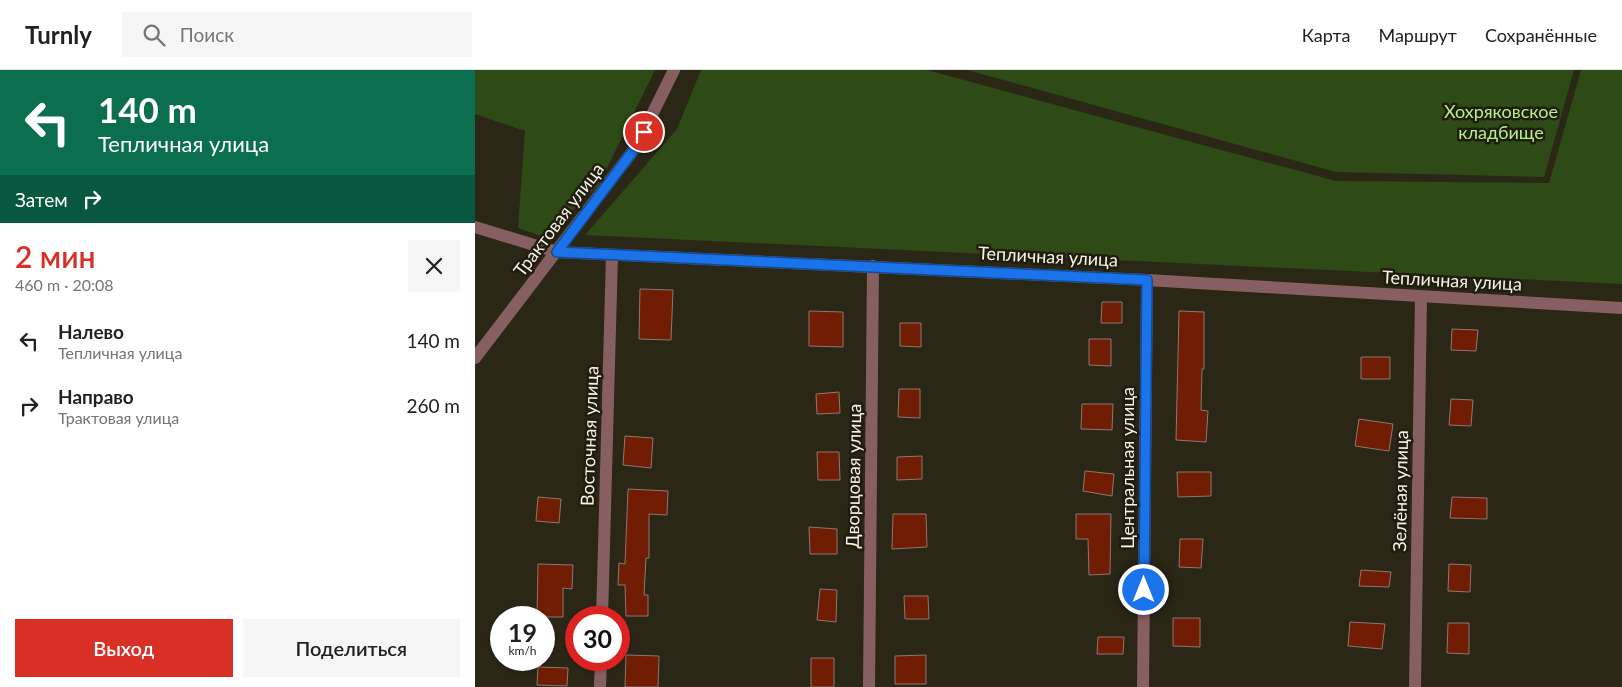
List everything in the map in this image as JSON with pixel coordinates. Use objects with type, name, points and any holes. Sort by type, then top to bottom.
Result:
[{"type":"street","name":"Трактовая улица","points":[[475,358],[636,147],[674,70]]},
{"type":"street","name":"Тепличная улица","points":[[475,227],[557,252],[1147,280],[1622,308]]},
{"type":"street","name":"Восточная улица","points":[[602,606],[612,255]]},
{"type":"street","name":"Дворцовая улица","points":[[869,687],[873,266]]},
{"type":"street","name":"Центральная улица","points":[[1143,687],[1147,280]]},
{"type":"street","name":"Зелёная улица","points":[[1415,687],[1421,296]]},
{"type":"street","points":[[600,687],[601,671]]},
{"type":"green space","points":[[475,70],[655,70],[598,186],[544,237],[518,228],[525,131],[475,114]]},
{"type":"green space","points":[[701,70],[927,70],[1336,181],[1549,183],[1581,70],[1622,70],[1622,284],[585,235],[677,129]]},
{"type":"green space","name":"Хохряковское кладбище","points":[[967,70],[1574,70],[1544,177],[1336,172]]},
{"type":"building","points":[[640,289],[673,290],[671,340],[639,339]]},
{"type":"building","points":[[1102,302],[1122,302],[1122,323],[1101,323]]},
{"type":"building","points":[[809,311],[843,312],[843,347],[809,346]]},
{"type":"building","points":[[1179,311],[1204,312],[1204,369],[1202,369],[1201,410],[1208,411],[1206,442],[1176,440]]},
{"type":"building","points":[[900,323],[921,323],[921,347],[900,346]]},
{"type":"building","points":[[1452,329],[1478,330],[1476,351],[1451,350]]},
{"type":"building","points":[[1089,339],[1111,339],[1111,366],[1089,365]]},
{"type":"building","points":[[1361,357],[1390,357],[1390,379],[1361,379]]},
{"type":"building","points":[[899,389],[920,389],[920,418],[898,417]]},
{"type":"building","points":[[839,392],[840,413],[817,414],[816,394]]},
{"type":"building","points":[[1451,399],[1473,400],[1471,426],[1449,425]]},
{"type":"building","points":[[1082,404],[1113,404],[1112,430],[1081,429]]},
{"type":"building","points":[[1359,419],[1393,424],[1389,451],[1355,446]]},
{"type":"building","points":[[625,436],[653,438],[651,468],[623,465]]},
{"type":"building","points":[[817,452],[839,452],[840,480],[818,480]]},
{"type":"building","points":[[922,456],[922,479],[897,480],[897,457]]},
{"type":"building","points":[[1085,471],[1114,474],[1112,496],[1083,491]]},
{"type":"building","points":[[1177,472],[1211,472],[1211,496],[1178,497]]},
{"type":"building","points":[[628,489],[668,491],[667,515],[649,514],[649,558],[646,558],[644,595],[648,595],[648,616],[630,616],[630,606],[626,606],[625,585],[618,585],[619,563],[625,564]]},
{"type":"building","points":[[538,497],[561,499],[559,523],[536,521]]},
{"type":"building","points":[[1452,497],[1487,498],[1487,519],[1450,518]]},
{"type":"building","points":[[893,514],[926,514],[927,547],[892,549]]},
{"type":"building","points":[[1076,514],[1111,514],[1110,574],[1089,575],[1088,539],[1076,539]]},
{"type":"building","points":[[809,527],[837,529],[837,554],[810,554]]},
{"type":"building","points":[[1180,539],[1203,539],[1201,568],[1179,567]]},
{"type":"building","points":[[538,564],[573,565],[572,589],[563,588],[563,617],[555,617],[555,606],[537,606]]},
{"type":"building","points":[[1449,564],[1471,565],[1470,592],[1448,591]]},
{"type":"building","points":[[1361,570],[1391,572],[1389,587],[1359,586]]},
{"type":"building","points":[[820,589],[837,590],[836,622],[817,620]]},
{"type":"building","points":[[904,596],[928,596],[929,619],[905,619]]},
{"type":"building","points":[[1173,618],[1200,618],[1200,647],[1173,646]]},
{"type":"building","points":[[1350,622],[1385,624],[1382,649],[1348,646]]},
{"type":"building","points":[[1448,623],[1469,623],[1469,654],[1447,653]]},
{"type":"building","points":[[1098,637],[1124,637],[1123,654],[1097,654]]},
{"type":"building","points":[[630,655],[659,656],[658,687],[625,687],[626,671],[630,671]]},
{"type":"building","points":[[926,655],[926,684],[895,684],[895,656]]},
{"type":"building","points":[[811,658],[834,658],[834,687],[811,687]]},
{"type":"building","points":[[555,668],[565,668],[565,671],[568,671],[567,686],[537,685],[538,671],[555,671]]},
{"type":"route","points":[[644,132],[636,147],[557,252],[1147,280],[1144,590]]}]
